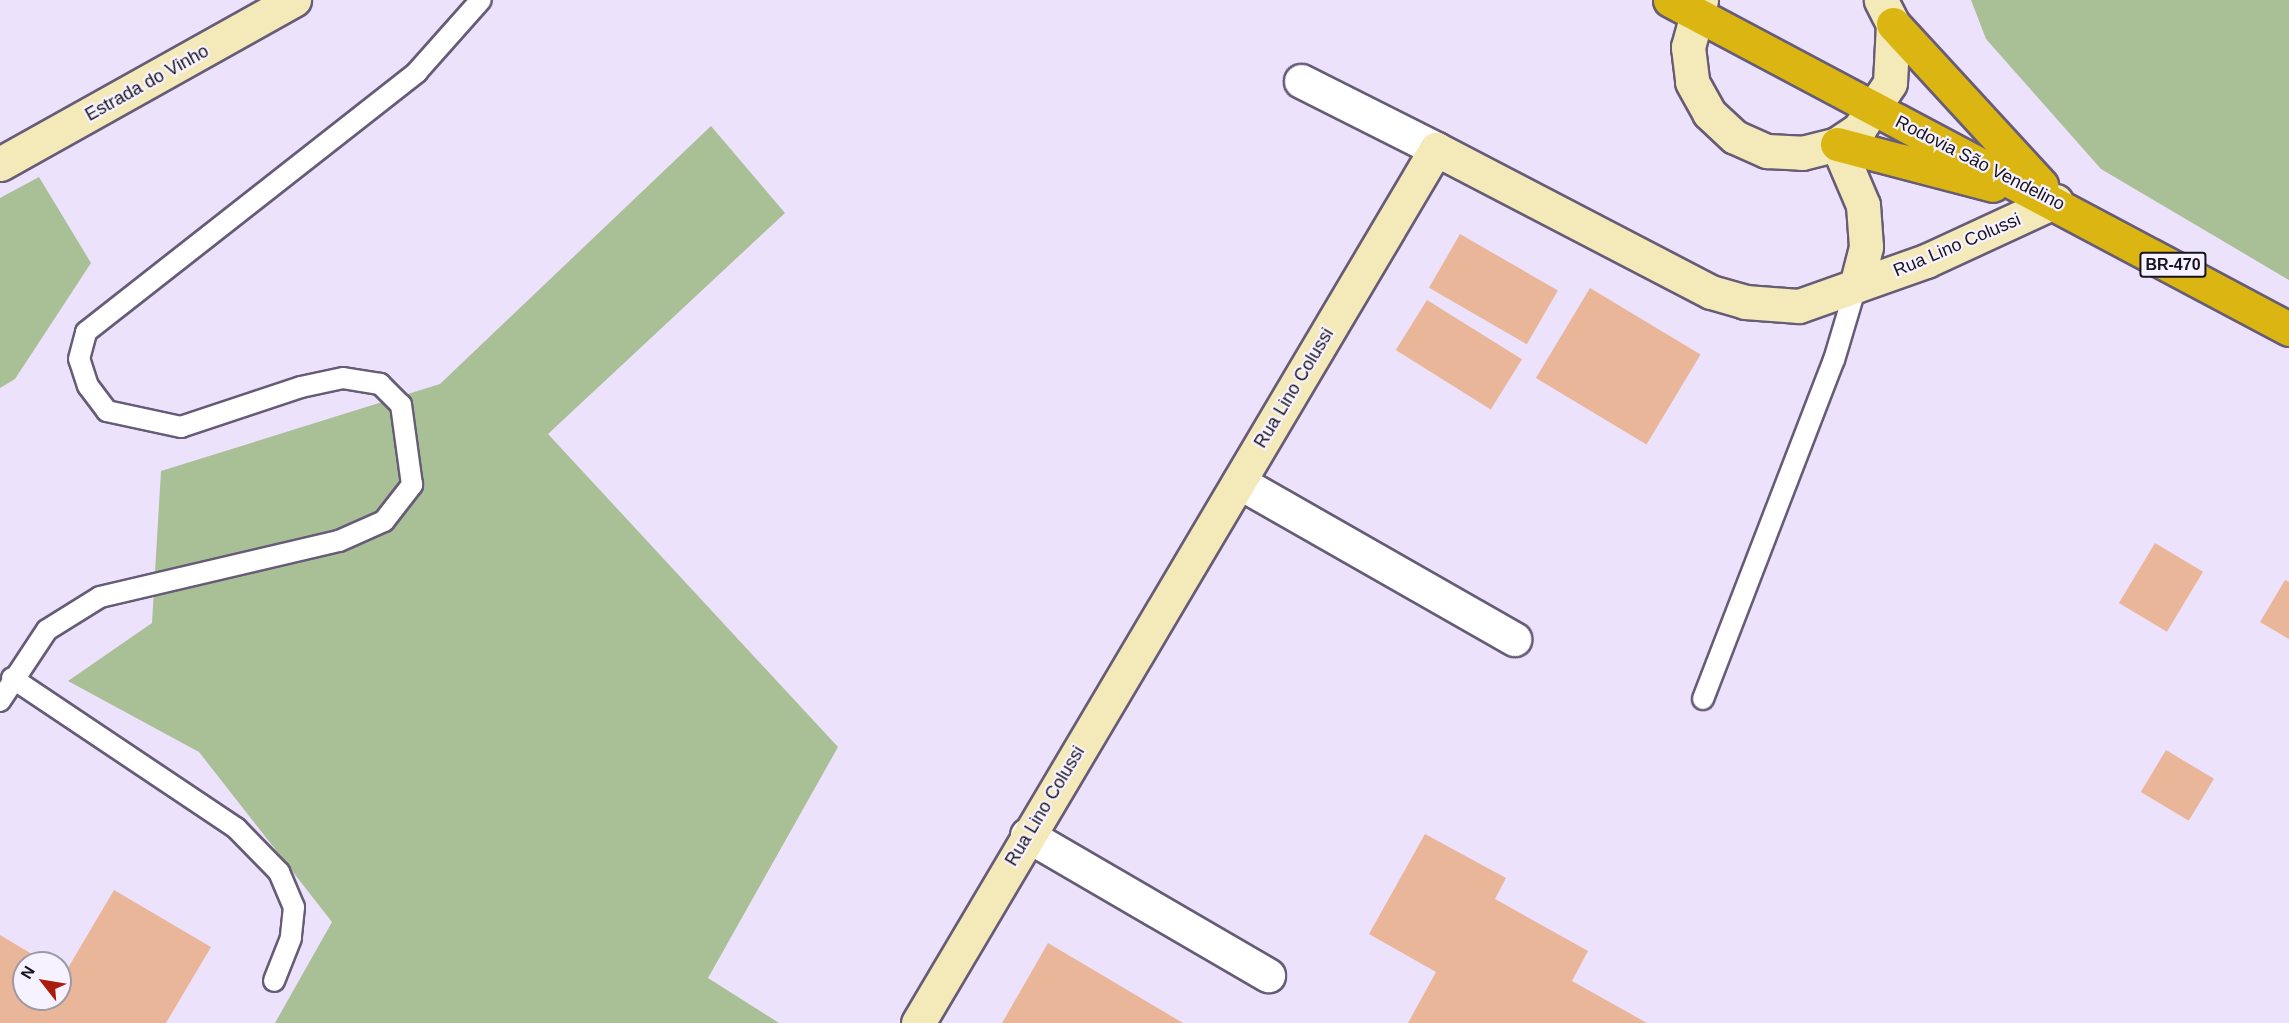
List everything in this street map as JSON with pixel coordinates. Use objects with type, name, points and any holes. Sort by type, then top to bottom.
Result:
[{"type":"highway","name":"Rodovia São Vendelino","points":[[1689,4],[1876,110],[2056,201],[2289,329]]},
{"type":"highway","points":[[1887,12],[2056,201]]},
{"type":"highway","points":[[1837,144],[2056,201]]},
{"type":"street","name":"Estrada do Vinho","points":[[0,164],[294,0]]},
{"type":"street","points":[[1689,4],[1688,47],[1692,82],[1709,113],[1735,137],[1767,151],[1802,153],[1837,144],[1876,110],[1890,83],[1887,12]]},
{"type":"street","points":[[1301,81],[1436,149]]},
{"type":"street","name":"Rua Lino Colussi","points":[[1837,144],[1863,205],[1866,247],[1856,286]]},
{"type":"street","name":"Rua Lino Colussi","points":[[918,1023],[1027,835],[1436,149],[1711,292],[1745,302],[1799,306],[1856,286],[2056,201]]},
{"type":"street","points":[[1239,482],[1514,639]]},
{"type":"street","points":[[1027,835],[1268,975]]},
{"type":"lane","points":[[0,702],[12,678],[46,630],[100,597],[339,541],[384,521],[412,485],[401,405],[380,384],[344,378],[301,387],[181,427],[107,411],[88,386],[79,359],[86,332],[417,72],[481,0]]},
{"type":"lane","points":[[1703,699],[1834,360],[1856,286]]},
{"type":"lane","points":[[12,678],[236,828],[279,872],[294,906],[291,938],[274,981]]},
{"type":"green space","points":[[1971,0],[2289,0],[2289,280],[2101,169],[1986,39]]},
{"type":"green space","points":[[711,126],[785,213],[548,434],[838,747],[708,978],[779,1023],[275,1023],[332,922],[199,752],[68,681],[152,623],[161,471],[440,384]]},
{"type":"green space","points":[[39,177],[91,263],[15,379],[0,388],[0,198]]},
{"type":"building","points":[[1460,234],[1558,290],[1527,344],[1429,288]]},
{"type":"building","points":[[1590,288],[1701,354],[1646,444],[1536,378]]},
{"type":"building","points":[[1427,300],[1522,359],[1491,409],[1396,350]]},
{"type":"building","points":[[2155,543],[2203,572],[2167,632],[2119,603]]},
{"type":"building","points":[[2285,580],[2289,582],[2289,639],[2260,622]]},
{"type":"building","points":[[2166,750],[2214,779],[2189,821],[2141,792]]},
{"type":"building","points":[[1425,834],[1506,878],[1495,899],[1588,951],[1572,981],[1647,1023],[1408,1023],[1436,972],[1369,934]]},
{"type":"building","points":[[114,890],[211,947],[166,1023],[0,1023],[0,935],[27,951],[12,951],[12,1011],[72,1011],[72,961]]},
{"type":"building","points":[[1048,943],[1183,1023],[1002,1023]]}]
